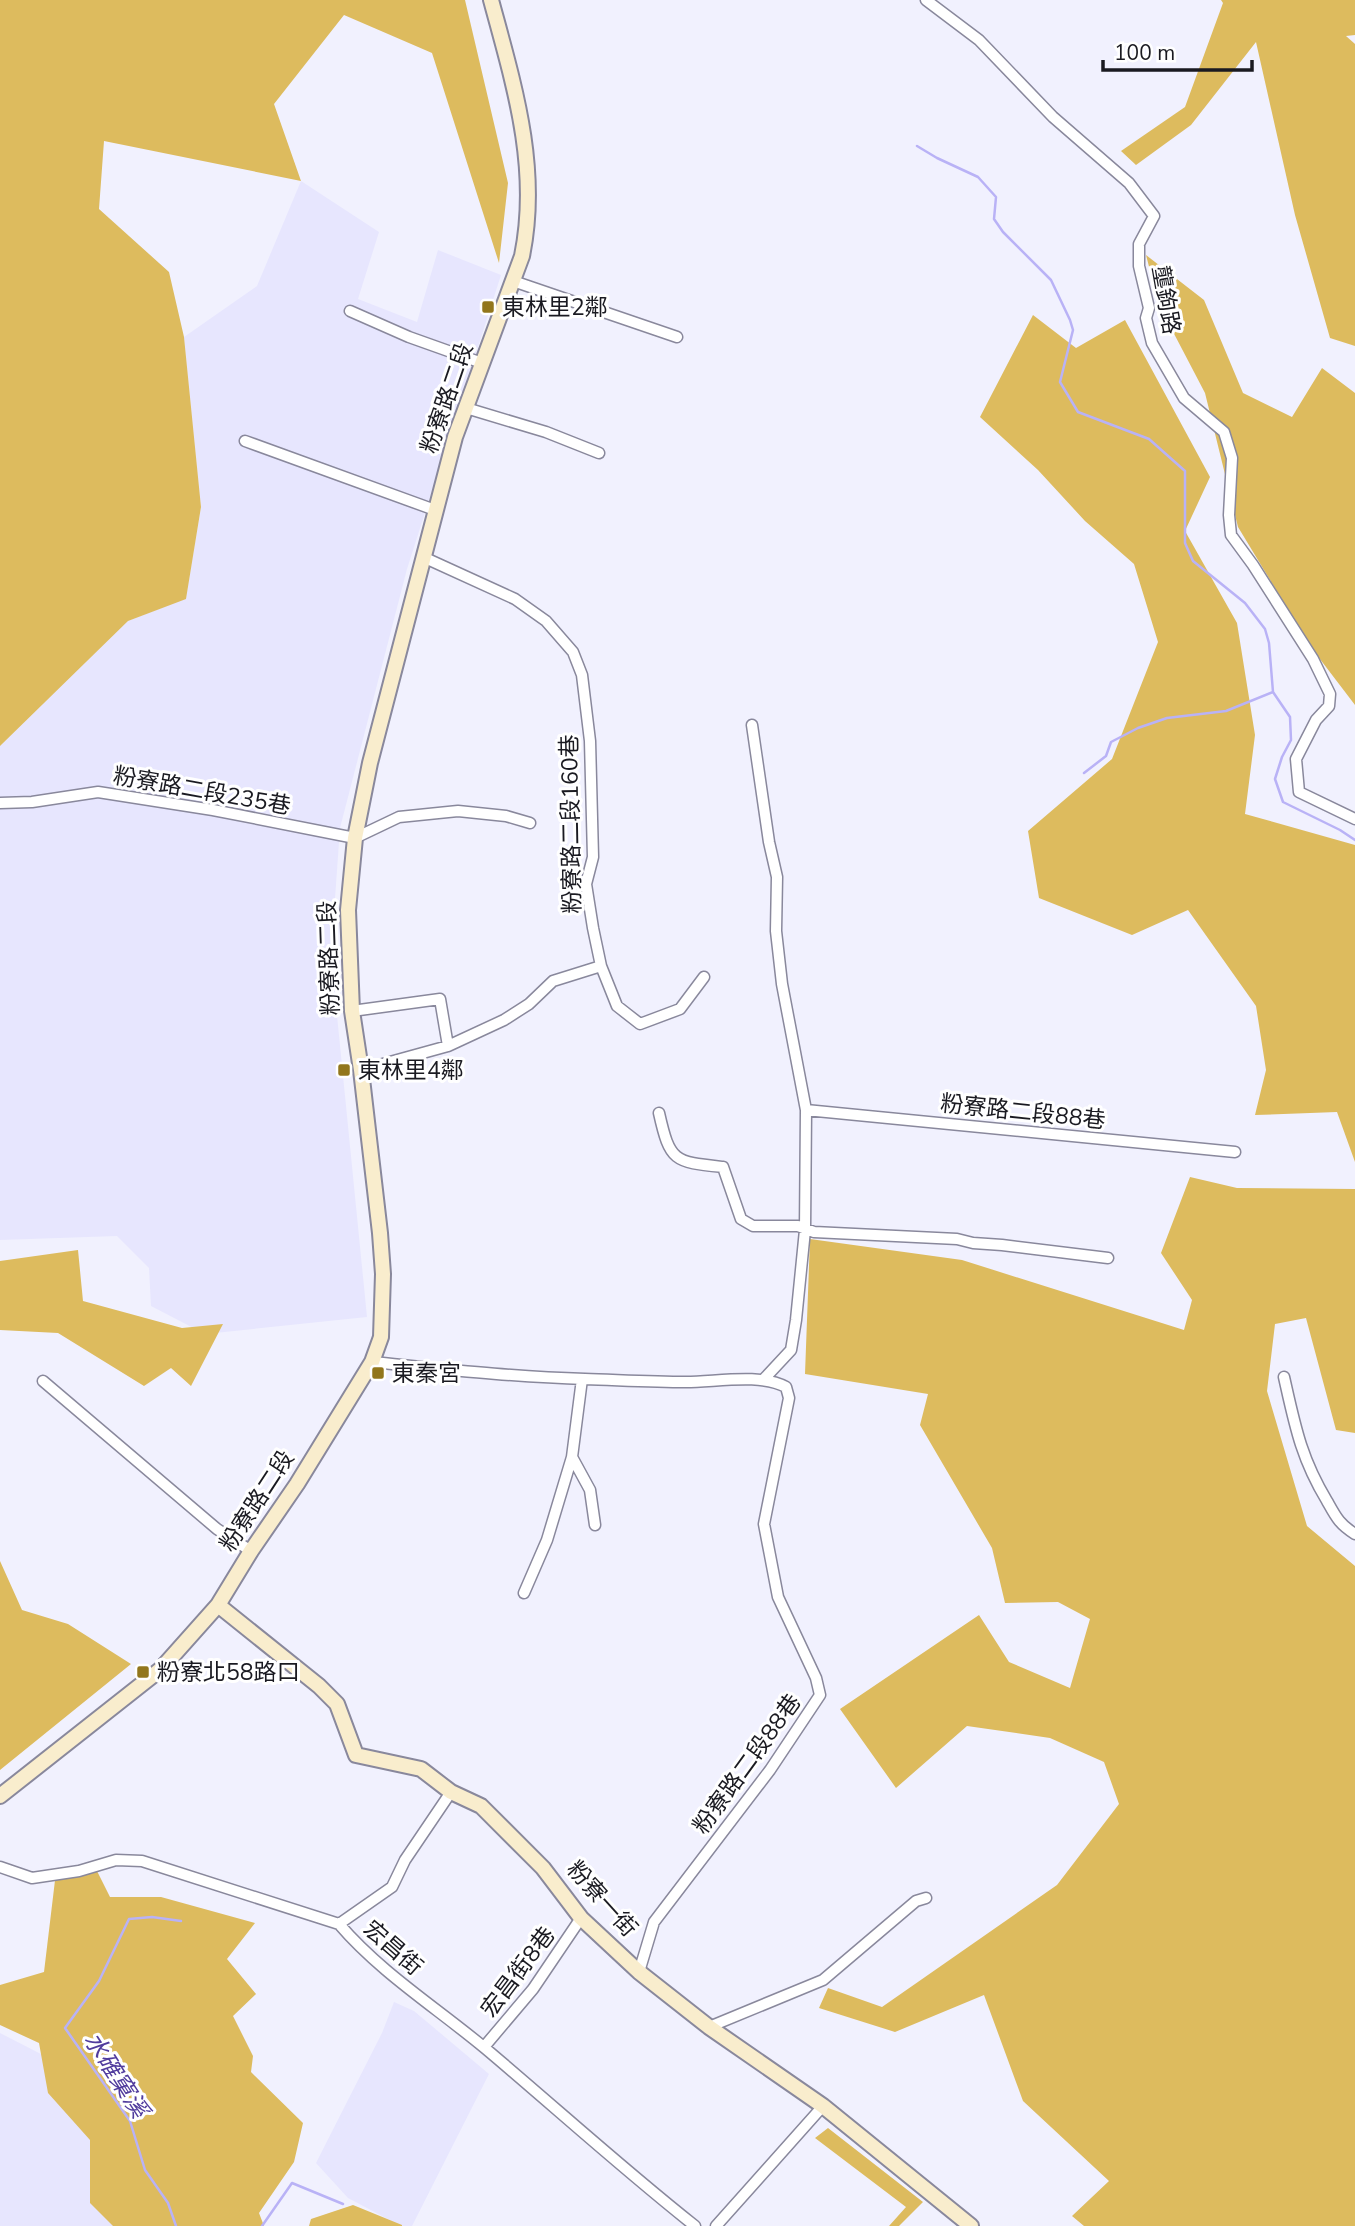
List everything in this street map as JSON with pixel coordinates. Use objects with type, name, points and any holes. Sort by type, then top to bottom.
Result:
[{"type":"main road","name":"粉寮路二段","points":[[0,1796],[161,1669],[218,1605],[372,1362],[381,1337],[383,1274],[362,1070],[352,1011],[348,910],[355,838],[370,764],[435,510],[455,437],[523,257],[528,230],[528,167],[520,110],[491,0]]},
{"type":"main road","name":"粉寮一街","points":[[218,1605],[320,1686],[337,1704],[356,1755],[421,1769],[452,1792],[481,1806],[543,1868],[581,1918],[639,1972],[709,2026],[823,2106],[971,2226]]},
{"type":"street","name":"壟鉤路","points":[[926,0],[979,40],[1053,117],[1129,183],[1154,216],[1139,244],[1139,267],[1149,307],[1146,318],[1152,343],[1184,398],[1224,432],[1232,458],[1229,515],[1231,535],[1313,659],[1330,694],[1329,706],[1316,720],[1296,759],[1298,792],[1355,819]]},
{"type":"street","points":[[513,281],[677,337]]},
{"type":"street","points":[[350,311],[410,337],[482,363]]},
{"type":"street","points":[[466,408],[546,432],[599,453]]},
{"type":"street","points":[[245,441],[435,510]]},
{"type":"street","name":"粉寮路二段160巷","points":[[423,557],[514,598],[546,621],[573,652],[582,675],[590,741],[593,856],[586,884],[601,966],[617,1006],[640,1024],[680,1009],[704,977]]},
{"type":"street","points":[[372,1362],[514,1376],[685,1382],[763,1380],[791,1350],[805,1230],[806,1110],[782,984],[776,931],[777,877],[769,842],[752,724]]},
{"type":"street","name":"粉寮路二段235巷","points":[[0,803],[32,802],[98,792],[212,810],[355,838]]},
{"type":"street","points":[[355,838],[399,817],[458,811],[506,816],[530,823]]},
{"type":"street","points":[[362,1070],[448,1046],[503,1020],[529,1004],[553,981],[601,966]]},
{"type":"street","points":[[352,1011],[440,999],[448,1046]]},
{"type":"street","name":"粉寮路二段88巷","points":[[806,1110],[1235,1152]]},
{"type":"street","points":[[659,1113],[671,1153],[691,1163],[723,1167],[741,1219],[753,1226],[798,1226],[814,1232],[957,1239],[1108,1258]]},
{"type":"street","points":[[1284,1377],[1297,1437],[1311,1475],[1341,1525],[1355,1534]]},
{"type":"street","points":[[524,1593],[547,1540],[572,1457],[582,1379]]},
{"type":"street","name":"粉寮路二段88巷","points":[[639,1972],[654,1922],[770,1770],[820,1695],[816,1678],[778,1597],[772,1572],[764,1524],[789,1398],[786,1387],[778,1382],[763,1380]]},
{"type":"street","points":[[43,1381],[217,1529],[251,1551]]},
{"type":"street","points":[[572,1457],[590,1490],[595,1525]]},
{"type":"street","points":[[339,1924],[392,1887],[405,1860],[452,1792]]},
{"type":"street","name":"宏昌街","points":[[0,1867],[32,1878],[79,1871],[116,1860],[142,1861],[339,1924],[393,1975],[695,2226]]},
{"type":"street","points":[[709,2026],[823,1980],[916,1901],[926,1898]]},
{"type":"street","name":"宏昌街8巷","points":[[484,2048],[533,1989],[581,1918]]},
{"type":"street","points":[[716,2226],[823,2106]]},
{"type":"shaded area","points":[[0,0],[465,0],[508,183],[499,263],[432,53],[344,15],[274,104],[301,181],[104,141],[99,209],[169,272],[184,337],[201,507],[186,599],[128,621],[0,746]]},
{"type":"shaded area","points":[[1221,0],[1355,0],[1355,35],[1346,36],[1355,44],[1355,346],[1330,338],[1295,215],[1256,42],[1191,125],[1136,165],[1121,151],[1185,107],[1223,3]]},
{"type":"shaded area","points":[[301,181],[379,232],[358,299],[417,322],[438,250],[501,275],[407,569],[340,828],[331,955],[367,1317],[205,1334],[151,1306],[149,1268],[117,1236],[0,1240],[0,746],[128,621],[186,598],[201,507],[184,337],[257,286]]},
{"type":"shaded area","points":[[1146,255],[1204,300],[1243,393],[1292,417],[1322,368],[1355,393],[1355,705],[1310,646],[1238,527],[1205,393],[1159,305]]},
{"type":"shaded area","points":[[1033,315],[1076,348],[1125,320],[1210,477],[1185,531],[1237,623],[1255,735],[1245,814],[1355,845],[1355,1162],[1337,1112],[1255,1115],[1266,1070],[1256,1006],[1188,910],[1132,935],[1039,898],[1028,831],[1112,759],[1158,642],[1134,564],[1085,521],[1038,470],[980,417]]},
{"type":"shaded area","points":[[1190,1177],[1237,1188],[1355,1189],[1355,1433],[1336,1430],[1306,1318],[1275,1324],[1267,1391],[1307,1526],[1355,1566],[1355,2226],[1084,2226],[1072,2216],[1109,2181],[1023,2101],[984,1995],[895,2032],[819,2008],[828,1988],[882,2007],[1057,1885],[1119,1804],[1104,1762],[1050,1738],[967,1726],[896,1788],[840,1709],[979,1615],[1009,1662],[1070,1688],[1090,1619],[1058,1602],[1005,1603],[992,1548],[920,1425],[928,1394],[805,1374],[810,1239],[962,1260],[1184,1330],[1192,1300],[1161,1253]]},
{"type":"shaded area","points":[[78,1250],[83,1301],[182,1328],[223,1324],[191,1386],[171,1368],[144,1386],[58,1333],[0,1330],[0,1261]]},
{"type":"shaded area","points":[[0,1561],[22,1610],[68,1624],[131,1664],[0,1770]]},
{"type":"shaded area","points":[[95,1867],[110,1897],[161,1897],[255,1923],[227,1959],[256,1994],[233,2016],[253,2056],[251,2072],[303,2123],[294,2162],[259,2213],[264,2226],[113,2226],[90,2203],[90,2140],[48,2093],[39,2043],[0,2025],[0,1985],[44,1972],[56,1872]]},
{"type":"shaded area","points":[[394,2002],[414,2011],[489,2074],[412,2226],[401,2226],[348,2198],[316,2163],[382,2033]]},
{"type":"shaded area","points":[[0,2033],[76,2072],[159,2226],[0,2226]]},
{"type":"shaded area","points":[[828,2128],[923,2202],[899,2226],[889,2226],[906,2207],[815,2138]]},
{"type":"shaded area","points":[[353,2205],[402,2226],[309,2226],[311,2219]]},
{"type":"waterway","points":[[917,146],[978,177],[996,197],[994,219],[1003,232],[1051,280],[1073,330],[1060,382],[1078,412],[1149,439],[1185,471],[1185,543],[1193,561],[1245,603],[1265,629],[1269,643],[1273,692],[1290,717],[1291,740],[1275,779],[1283,802],[1355,840]]},
{"type":"waterway","points":[[1084,773],[1106,756],[1111,742],[1138,728],[1167,718],[1226,711],[1273,692]]},
{"type":"waterway","name":"水確窠溪","points":[[176,2226],[168,2203],[145,2170],[130,2121],[65,2028],[99,1981],[129,1919],[152,1917],[181,1921]]},
{"type":"waterway","points":[[262,2226],[292,2183],[343,2204]]},
{"type":"place","name":"東林里2鄰","points":[[488,307]]},
{"type":"place","name":"東林里4鄰","points":[[344,1070]]},
{"type":"place","name":"東秦宮","points":[[378,1373]]},
{"type":"place","name":"粉寮北58路口","points":[[143,1672]]}]
